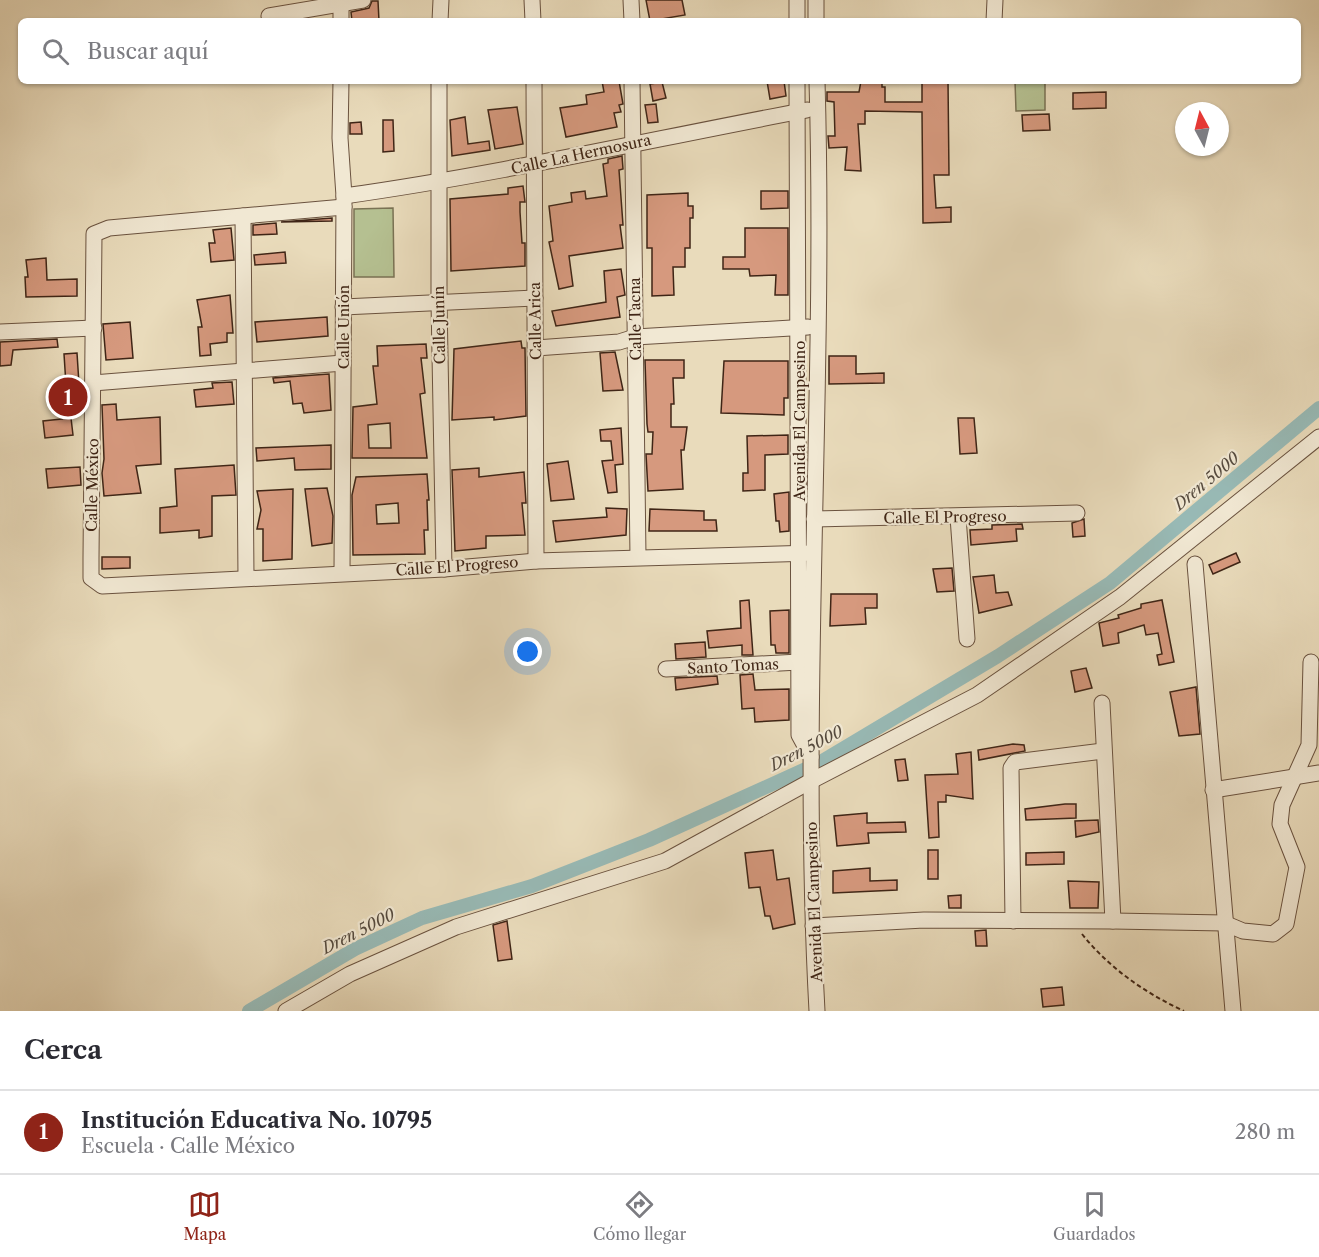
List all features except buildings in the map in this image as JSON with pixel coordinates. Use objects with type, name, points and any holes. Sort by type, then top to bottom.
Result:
[{"type":"street","points":[[269,16],[363,0]]},
{"type":"street","points":[[440,18],[441,0]]},
{"type":"street","points":[[532,0],[532,18]]},
{"type":"street","points":[[631,0],[632,18]]},
{"type":"street","points":[[797,0],[797,18]]},
{"type":"street","points":[[816,0],[816,18]]},
{"type":"street","points":[[994,18],[995,0]]},
{"type":"street","points":[[341,4],[341,18]]},
{"type":"street","name":"Calle Unión","points":[[341,84],[344,201],[342,572]]},
{"type":"street","name":"Calle Junín","points":[[439,84],[439,302],[444,569]]},
{"type":"street","name":"Calle Arica","points":[[534,84],[536,561]]},
{"type":"street","name":"Calle Tacna","points":[[632,84],[638,557]]},
{"type":"street","name":"Avenida El Campesino","points":[[797,84],[798,327],[817,1011]]},
{"type":"street","name":"Avenida El Campesino","points":[[811,757],[799,735],[799,662],[806,553],[814,519],[818,326],[818,84]]},
{"type":"street","name":"Calle La Hermosura","points":[[94,234],[109,228],[243,216],[344,201],[535,164],[632,142],[818,108]]},
{"type":"street","points":[[243,216],[246,578]]},
{"type":"street","name":"Calle México","points":[[94,234],[91,578],[102,586]]},
{"type":"street","points":[[344,307],[535,298]]},
{"type":"street","points":[[536,348],[620,342],[635,337],[818,326]]},
{"type":"street","points":[[0,332],[94,328]]},
{"type":"street","points":[[93,383],[343,363]]},
{"type":"street","points":[[286,1011],[350,974],[456,927],[664,861],[811,779],[986,688],[1120,597],[1319,437]]},
{"type":"street","name":"Calle El Progreso","points":[[814,519],[1077,513]]},
{"type":"street","points":[[958,517],[967,639]]},
{"type":"street","name":"Calle El Progreso","points":[[102,586],[342,572],[444,569],[536,561],[806,553]]},
{"type":"street","points":[[1195,564],[1233,1011]]},
{"type":"street","name":"Santo Tomas","points":[[666,669],[799,662]]},
{"type":"street","points":[[813,926],[924,920],[1071,920],[1224,923],[1243,931],[1273,934],[1286,924],[1297,867],[1280,824],[1282,805],[1309,745],[1311,662]]},
{"type":"street","points":[[1102,704],[1113,921]]},
{"type":"street","points":[[1013,921],[1011,768],[1015,762],[1103,751]]},
{"type":"street","points":[[1213,790],[1319,773]]},
{"type":"path","points":[[1071,920],[1094,949],[1149,994],[1184,1011]]},
{"type":"green space","points":[[1015,84],[1045,84],[1045,110],[1016,111]]},
{"type":"green space","points":[[393,208],[394,277],[354,277],[354,209]]},
{"type":"waterway","name":"Dren 5000","points":[[249,1011],[355,949],[422,918],[532,886],[649,840],[819,763],[998,656],[1110,583],[1319,408]]},
{"type":"place","name":"Institución Educativa No. 10795","points":[[68,397]]}]
